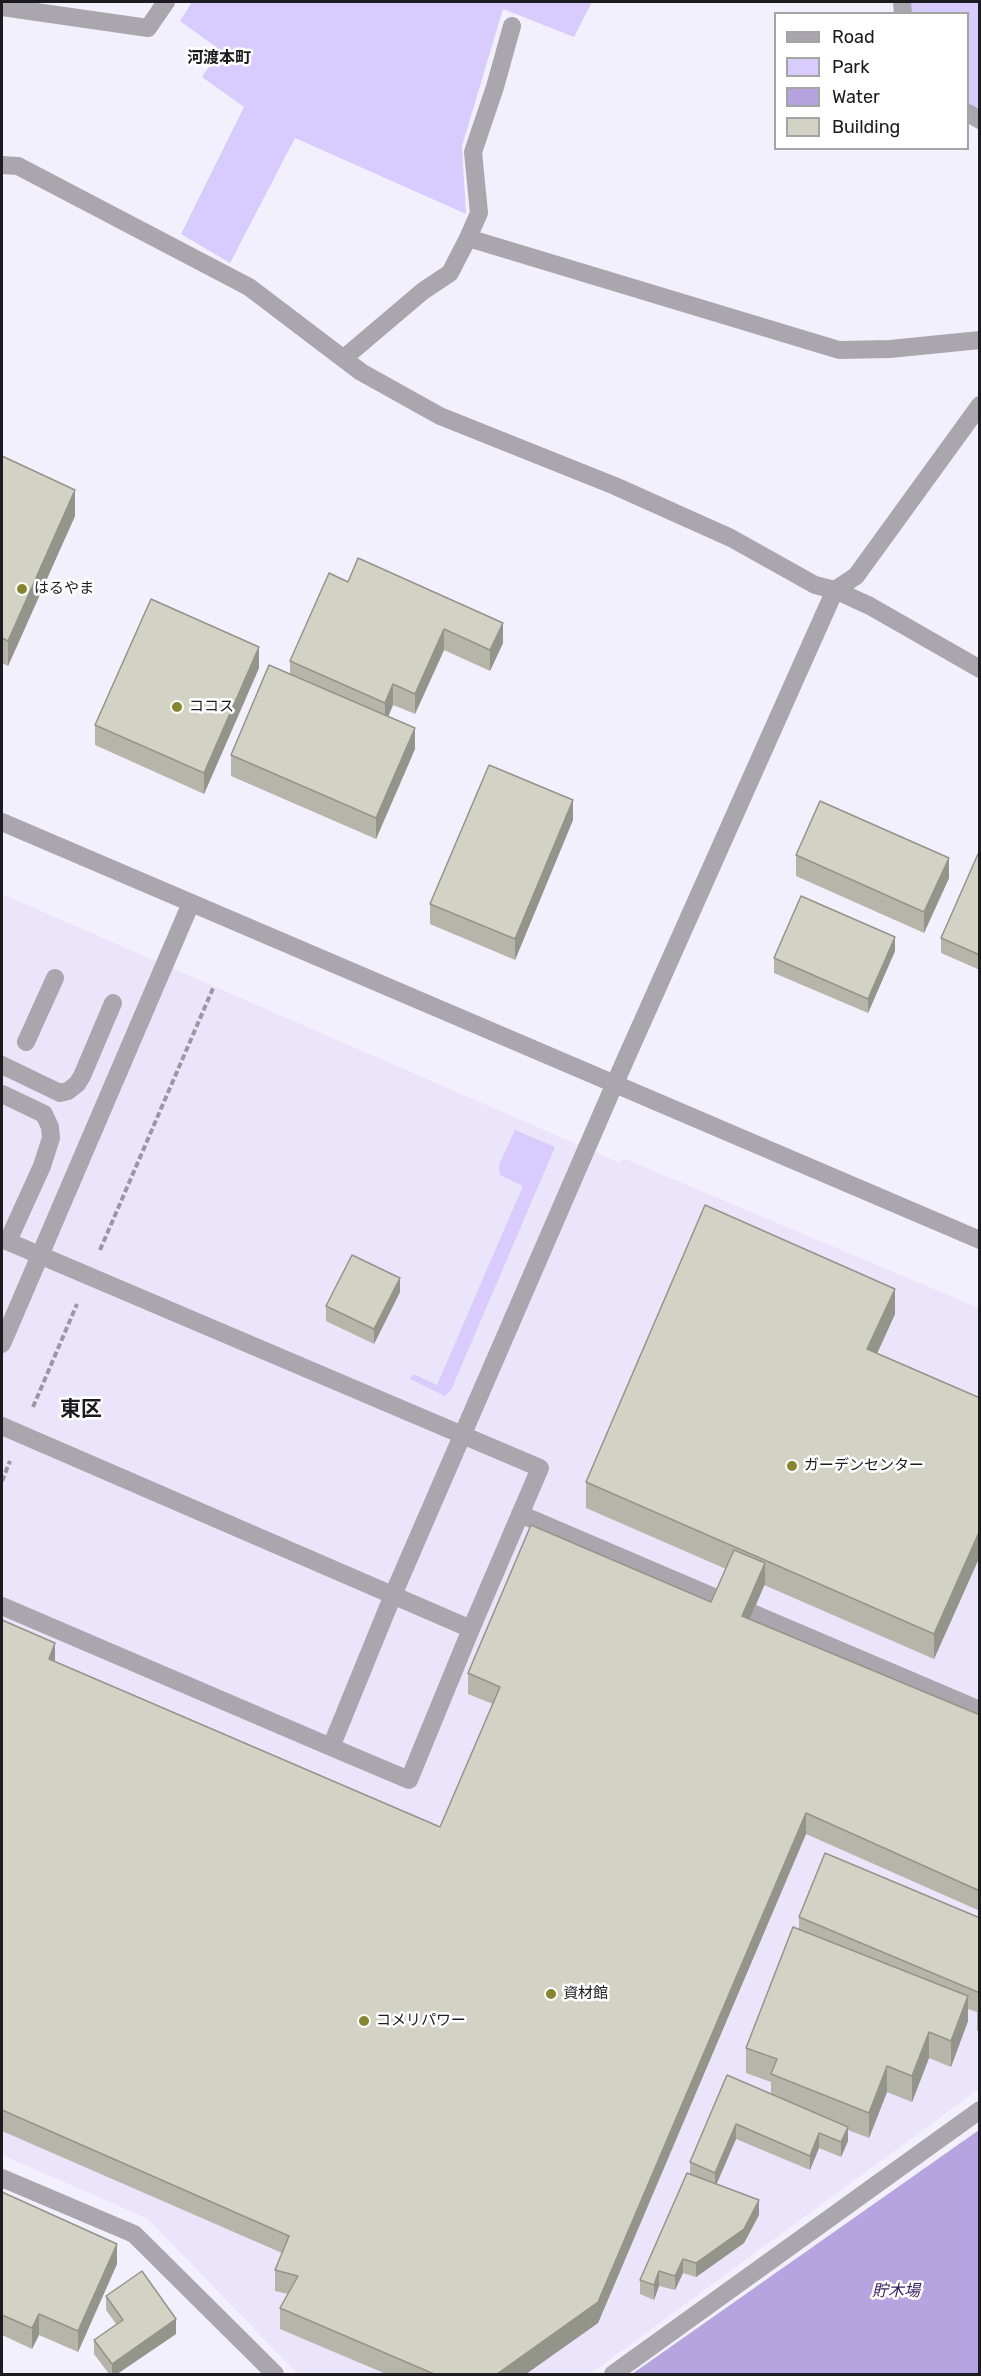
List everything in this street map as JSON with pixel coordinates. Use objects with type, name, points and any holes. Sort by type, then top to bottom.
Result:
[{"type":"street","points":[[2,7],[148,28],[166,2]]},
{"type":"street","points":[[344,358],[423,291],[450,273],[468,238],[479,213],[473,152],[512,26]]},
{"type":"street","points":[[2,165],[18,165],[249,287],[361,372],[440,416],[625,491],[731,538],[815,585],[834,590],[870,606],[980,669]]},
{"type":"street","points":[[468,238],[839,350],[890,349],[980,340]]},
{"type":"street","points":[[331,1747],[393,1595],[615,1083],[834,590],[856,576],[980,405]]},
{"type":"street","points":[[2,822],[980,1240]]},
{"type":"street","points":[[2,1344],[191,903]]},
{"type":"street","points":[[26,1042],[55,978]]},
{"type":"street","points":[[2,1065],[60,1093],[68,1091],[77,1084],[82,1076],[113,1003]]},
{"type":"street","points":[[2,1094],[44,1114],[50,1127],[51,1138],[42,1166],[5,1240],[540,1468],[409,1780],[2,1606]]},
{"type":"street","points":[[2,1426],[471,1629]]},
{"type":"street","points":[[520,1514],[722,1600]]},
{"type":"street","points":[[752,1613],[980,1710]]},
{"type":"street","points":[[613,2374],[980,2110]]},
{"type":"street","points":[[2,2178],[134,2234],[267,2372]]},
{"type":"path","points":[[2,1480],[214,986]]},
{"type":"shaded area","points":[[2,894],[620,1163],[623,1158],[979,1308],[979,2089],[590,2374],[298,2374],[148,2219],[2,2155]]},
{"type":"green space","points":[[192,2],[592,2],[574,37],[503,9],[462,146],[466,214],[295,138],[230,263],[181,234],[244,107],[202,77],[220,50],[180,21]]},
{"type":"green space","points":[[902,2],[979,2],[979,120],[969,114],[969,12],[903,12]]},
{"type":"green space","points":[[515,1130],[555,1147],[451,1390],[445,1396],[410,1379],[413,1374],[437,1385],[523,1186],[500,1175],[499,1165]]},
{"type":"water","name":"貯木場","points":[[979,2130],[979,2374],[632,2374]]},
{"type":"building","name":"はるやま","points":[[2,456],[75,490],[8,641],[2,638]]},
{"type":"building","points":[[358,558],[503,623],[490,650],[444,629],[415,694],[393,684],[385,703],[290,661],[329,573],[348,582]]},
{"type":"building","name":"ココス","points":[[151,599],[259,647],[204,773],[95,725]]},
{"type":"building","points":[[269,665],[415,728],[376,818],[231,755]]},
{"type":"building","points":[[489,765],[573,800],[515,939],[430,904]]},
{"type":"building","points":[[820,801],[949,858],[924,912],[796,855]]},
{"type":"building","points":[[978,854],[980,855],[980,955],[941,938]]},
{"type":"building","points":[[801,896],[895,937],[868,999],[774,958]]},
{"type":"building","name":"ガーデンセンター","points":[[705,1205],[895,1289],[867,1349],[980,1398],[980,1530],[934,1634],[586,1482]]},
{"type":"building","points":[[352,1255],[400,1278],[374,1329],[326,1306]]},
{"type":"building","name":"コメリパワー","points":[[531,1525],[711,1602],[734,1550],[765,1563],[742,1616],[980,1715],[980,1891],[806,1813],[598,2302],[497,2374],[434,2374],[280,2308],[298,2276],[275,2270],[289,2236],[2,2110],[2,1620],[55,1643],[49,1659],[440,1827],[500,1687],[468,1673]]},
{"type":"building","points":[[825,1853],[980,1918],[980,1993],[799,1917]]},
{"type":"building","points":[[793,1927],[968,1996],[951,2041],[929,2032],[912,2076],[887,2066],[869,2113],[771,2074],[777,2059],[746,2048]]},
{"type":"building","points":[[727,2075],[848,2127],[841,2142],[819,2133],[810,2156],[736,2124],[715,2173],[690,2162]]},
{"type":"building","points":[[687,2173],[759,2200],[744,2229],[696,2263],[683,2259],[675,2276],[659,2271],[654,2285],[640,2280]]},
{"type":"building","points":[[2,2192],[117,2244],[78,2331],[39,2314],[32,2328],[2,2315]]},
{"type":"building","points":[[142,2271],[176,2319],[112,2364],[94,2340],[123,2320],[106,2296]]},
{"type":"place","name":"はるやま","points":[[22,589]]},
{"type":"place","name":"ココス","points":[[177,707]]},
{"type":"place","name":"ガーデンセンター","points":[[792,1466]]},
{"type":"place","name":"資材館","points":[[551,1994]]},
{"type":"place","name":"コメリパワー","points":[[364,2021]]},
{"type":"district","name":"河渡本町","points":[[219,58]]},
{"type":"district","name":"東区","points":[[81,1410]]}]
